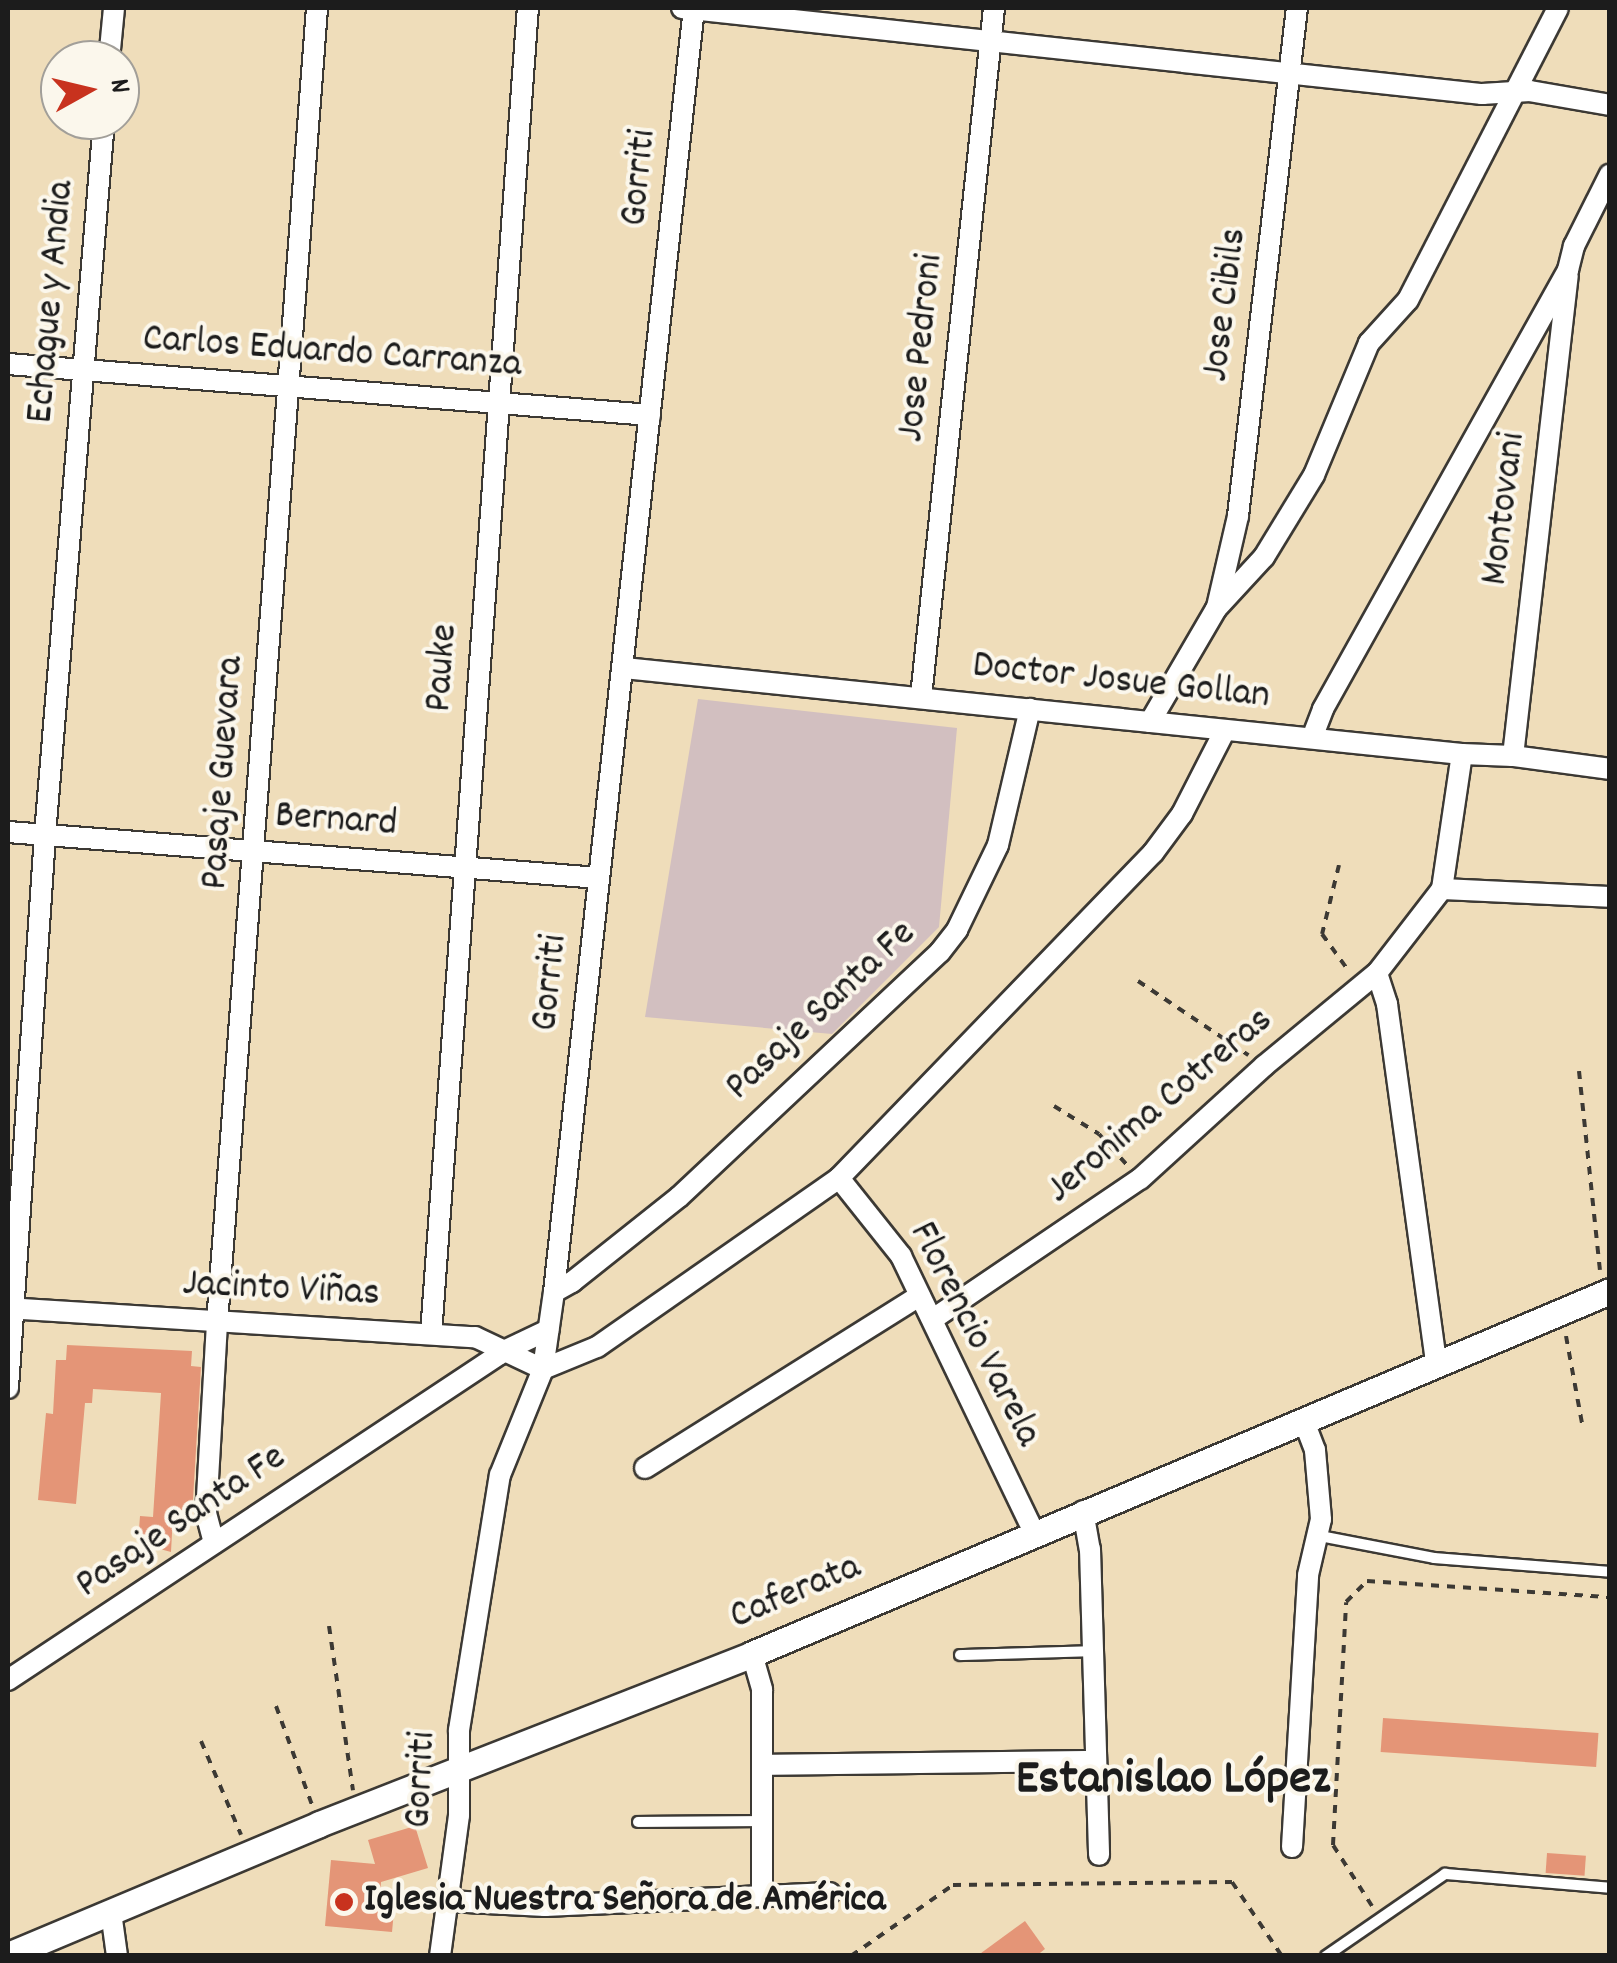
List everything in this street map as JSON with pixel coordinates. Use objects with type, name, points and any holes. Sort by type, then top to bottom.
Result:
[{"type":"street","points":[[111,40],[114,8]]},
{"type":"street","name":"Pasaje Guevara","points":[[214,1543],[206,1514],[217,1324],[318,8]]},
{"type":"street","name":"Pauke","points":[[431,1334],[528,8]]},
{"type":"street","points":[[682,8],[1482,94],[1516,91],[1610,105]]},
{"type":"street","name":"Gorriti","points":[[440,1956],[459,1815],[459,1730],[500,1474],[543,1369],[554,1292],[694,8]]},
{"type":"street","name":"Jose Pedroni","points":[[921,696],[994,8]]},
{"type":"street","name":"Jose Cibils","points":[[1216,609],[1238,516],[1297,8]]},
{"type":"street","points":[[1150,722],[1216,609],[1264,557],[1314,475],[1369,343],[1408,300],[1558,8]]},
{"type":"street","name":"Echague y Andia","points":[[8,1388],[10,1308],[81,370],[102,140]]},
{"type":"street","points":[[1312,738],[1342,675],[1568,270],[1574,246],[1610,174]]},
{"type":"street","name":"Montovani","points":[[1512,756],[1568,270]]},
{"type":"street","name":"Carlos Eduardo Carranza","points":[[8,364],[650,414]]},
{"type":"street","name":"Doctor Josue Gollan","points":[[624,668],[1610,769]]},
{"type":"street","name":"Pasaje Santa Fe","points":[[554,1292],[680,1197],[940,952],[957,930],[998,845],[1030,709]]},
{"type":"street","points":[[543,1369],[598,1348],[839,1178],[1153,853],[1182,814],[1225,730]]},
{"type":"street","points":[[1436,1363],[1387,1004],[1368,979],[1442,890],[1462,754]]},
{"type":"street","name":"Bernard","points":[[8,832],[599,878]]},
{"type":"street","points":[[1442,890],[1610,898]]},
{"type":"street","name":"Jeronima Cotreras","points":[[933,1319],[1140,1180],[1264,1066],[1368,979]]},
{"type":"street","name":"Florencio Varela","points":[[839,1178],[901,1256],[1034,1532]]},
{"type":"street","name":"Caferata","points":[[8,1955],[356,1809],[752,1654],[1082,1511],[1304,1422],[1606,1293]]},
{"type":"street","points":[[646,1468],[920,1296]]},
{"type":"street","name":"Jacinto Viñas","points":[[10,1308],[217,1324],[474,1337],[506,1350],[520,1362],[543,1369]]},
{"type":"street","name":"Pasaje Santa Fe","points":[[8,1680],[506,1350],[548,1330]]},
{"type":"street","points":[[1292,1847],[1308,1575],[1320,1536],[1315,1450],[1304,1422]]},
{"type":"street","points":[[1082,1511],[1090,1549],[1099,1855]]},
{"type":"street","points":[[752,1654],[762,1690],[762,1894]]},
{"type":"street","points":[[763,1765],[1096,1761]]},
{"type":"street","points":[[447,1900],[533,1906],[830,1893]]},
{"type":"street","points":[[110,1912],[118,1956]]},
{"type":"lane","points":[[1320,1536],[1434,1558],[1610,1572]]},
{"type":"lane","points":[[960,1655],[1092,1651]]},
{"type":"lane","points":[[638,1822],[762,1822]]},
{"type":"lane","points":[[1326,1956],[1445,1874],[1610,1888]]},
{"type":"path","points":[[1339,865],[1322,934],[1368,979]]},
{"type":"path","points":[[1138,982],[1264,1066]]},
{"type":"path","points":[[1579,1071],[1606,1293]]},
{"type":"path","points":[[1054,1106],[1099,1134],[1140,1180]]},
{"type":"path","points":[[1561,1311],[1583,1430]]},
{"type":"path","points":[[1380,1919],[1333,1845],[1346,1602],[1367,1582],[1610,1597]]},
{"type":"path","points":[[329,1626],[356,1809]]},
{"type":"path","points":[[276,1706],[319,1824]]},
{"type":"path","points":[[202,1741],[249,1853]]},
{"type":"path","points":[[851,1956],[953,1885],[1232,1882],[1282,1956]]},
{"type":"shaded area","points":[[698,699],[957,728],[939,927],[832,1034],[645,1017]]},
{"type":"building","points":[[67,1345],[192,1351],[191,1366],[201,1367],[192,1516],[173,1515],[171,1552],[138,1543],[140,1516],[153,1517],[161,1393],[93,1389],[92,1403],[85,1403],[76,1504],[38,1500],[46,1413],[53,1414],[56,1360],[66,1360]]},
{"type":"building","points":[[1383,1718],[1598,1733],[1596,1767],[1381,1752]]},
{"type":"building","points":[[415,1826],[428,1868],[381,1882],[379,1910],[394,1911],[392,1932],[325,1926],[331,1860],[375,1864],[368,1840]]},
{"type":"building","points":[[1547,1853],[1586,1856],[1585,1876],[1546,1873]]},
{"type":"building","points":[[1025,1921],[1045,1949],[1036,1956],[977,1956]]},
{"type":"place","name":"Iglesia Nuestra Señora de América","points":[[344,1902]]},
{"type":"district","name":"Estanislao López","points":[[1173,1782]]}]
